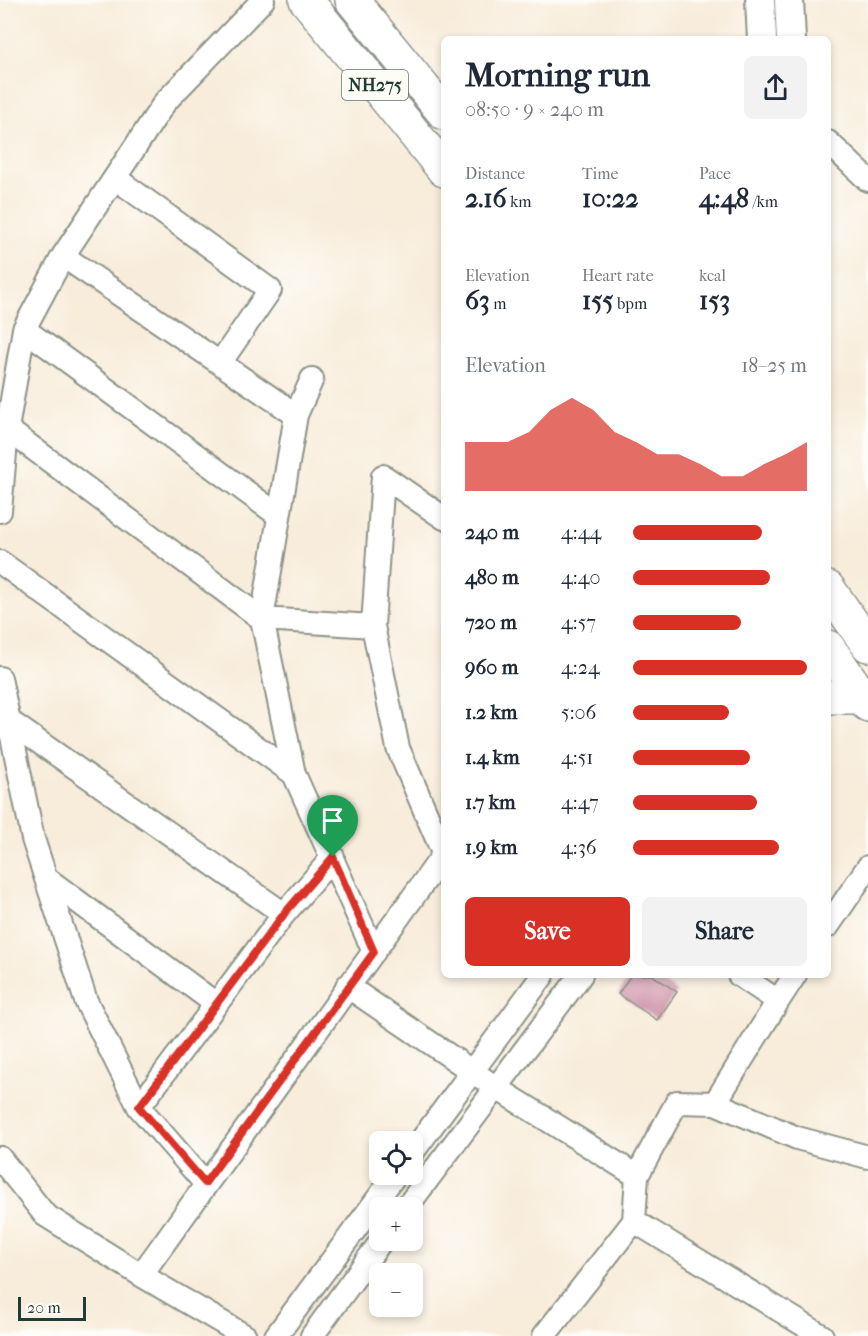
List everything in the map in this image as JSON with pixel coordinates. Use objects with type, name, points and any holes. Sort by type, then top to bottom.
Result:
[{"type":"highway","name":"NH275","points":[[306,0],[441,166]]},
{"type":"highway","name":"NH275","points":[[352,0],[441,109]]},
{"type":"highway","points":[[831,592],[868,645]]},
{"type":"highway","points":[[831,648],[865,701]]},
{"type":"highway","points":[[831,698],[865,701]]},
{"type":"main road","points":[[760,0],[762,36]]},
{"type":"main road","points":[[789,0],[791,36]]},
{"type":"street","points":[[0,511],[7,429],[24,329],[63,256],[165,102],[263,0]]},
{"type":"street","points":[[831,145],[868,180]]},
{"type":"street","points":[[115,178],[270,290],[220,363]]},
{"type":"street","points":[[63,256],[296,415]]},
{"type":"street","points":[[24,329],[278,515]]},
{"type":"street","points":[[312,379],[296,415],[262,619],[294,774],[374,952]]},
{"type":"street","points":[[7,429],[262,619],[373,626]]},
{"type":"street","points":[[441,516],[383,476],[373,626],[398,748],[441,848]]},
{"type":"street","points":[[0,562],[294,774]]},
{"type":"street","points":[[0,678],[33,840],[86,1001],[139,1107],[205,1183]]},
{"type":"street","points":[[9,721],[284,914]]},
{"type":"street","points":[[139,1107],[284,914],[333,857]]},
{"type":"street","points":[[141,1275],[347,986],[441,859]]},
{"type":"street","points":[[831,922],[868,867]]},
{"type":"street","points":[[46,878],[216,1004]]},
{"type":"street","points":[[423,1138],[541,978]]},
{"type":"street","points":[[414,1197],[579,978]]},
{"type":"street","points":[[743,978],[778,1002]]},
{"type":"street","points":[[715,1103],[793,978]]},
{"type":"street","points":[[347,986],[495,1087],[637,1176]]},
{"type":"street","points":[[546,1335],[634,1221],[637,1176],[676,1102],[715,1103],[797,1138],[868,1157]]},
{"type":"street","points":[[0,1158],[45,1215],[245,1336]]},
{"type":"street","points":[[276,1336],[388,1185]]},
{"type":"street","points":[[634,1221],[822,1336]]},
{"type":"street","points":[[312,1336],[374,1251]]},
{"type":"building","points":[[629,978],[656,978],[677,992],[657,1020],[618,994]]},
{"type":"route","points":[[333,857],[374,952],[205,1183],[139,1107],[284,914],[333,857]]}]
